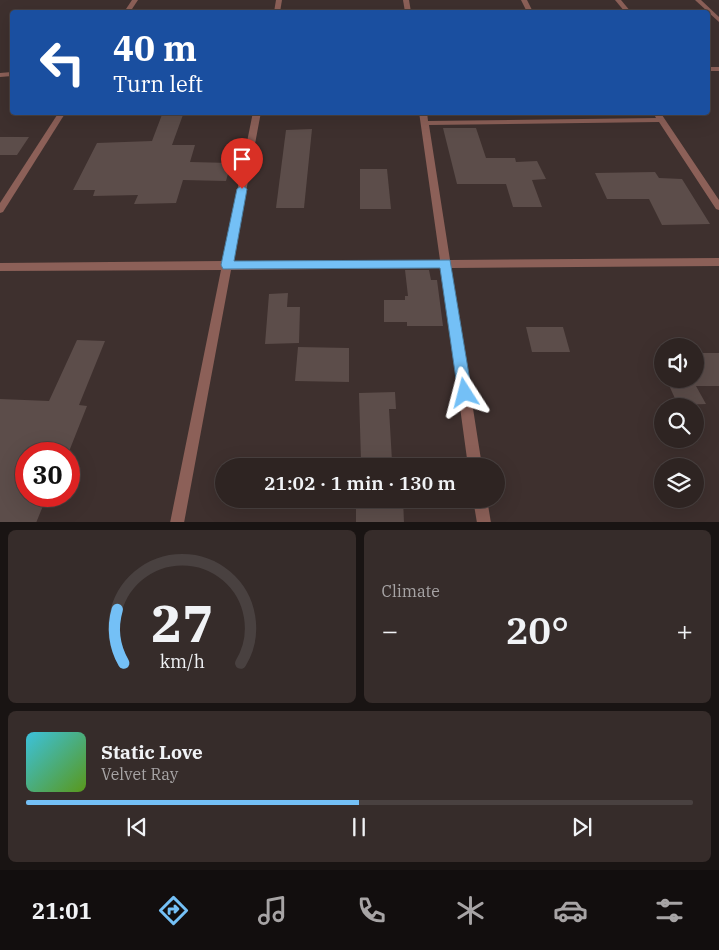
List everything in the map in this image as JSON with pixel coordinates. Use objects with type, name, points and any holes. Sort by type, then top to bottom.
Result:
[{"type":"street","points":[[618,0],[626,10]]},
{"type":"street","points":[[698,0],[708,10]]},
{"type":"street","points":[[0,210],[61,115]]},
{"type":"street","points":[[177,522],[256,115]]},
{"type":"street","points":[[424,115],[475,458]]},
{"type":"street","points":[[658,115],[719,207]]},
{"type":"street","points":[[425,123],[661,120]]},
{"type":"street","points":[[0,267],[719,262]]},
{"type":"street","points":[[482,508],[484,522]]},
{"type":"building","points":[[162,115],[183,115],[172,145],[195,145],[190,162],[231,163],[226,181],[183,180],[176,203],[134,204],[138,195],[93,196],[95,190],[73,190],[97,143],[152,141]]},
{"type":"building","points":[[443,128],[476,128],[486,158],[515,158],[516,162],[537,161],[546,179],[532,180],[542,207],[513,207],[506,184],[457,184]]},
{"type":"building","points":[[312,129],[304,208],[276,208],[286,130]]},
{"type":"building","points":[[0,137],[29,137],[17,155],[0,155]]},
{"type":"building","points":[[360,169],[387,169],[391,209],[360,209]]},
{"type":"building","points":[[655,172],[659,178],[682,179],[710,224],[662,225],[649,199],[607,199],[595,173]]},
{"type":"building","points":[[405,270],[429,270],[431,280],[437,280],[443,326],[407,326],[407,322],[384,322],[384,300],[405,300],[405,296],[408,296]]},
{"type":"building","points":[[288,293],[287,307],[300,307],[299,343],[265,344],[269,294]]},
{"type":"building","points":[[526,327],[563,327],[570,352],[532,352]]},
{"type":"building","points":[[77,340],[105,341],[79,405],[87,406],[73,442],[15,442],[15,507],[43,507],[36,522],[0,522],[0,399],[49,401]]},
{"type":"building","points":[[298,347],[349,348],[349,382],[295,381]]},
{"type":"building","points":[[704,353],[719,353],[719,386],[704,386]]},
{"type":"building","points":[[670,388],[697,388],[703,398],[675,398]]},
{"type":"building","points":[[395,392],[396,409],[389,409],[392,458],[361,458],[359,393]]},
{"type":"building","points":[[356,508],[403,508],[404,522],[356,522]]},
{"type":"route","points":[[242,189],[227,265],[446,264],[465,393]]}]
